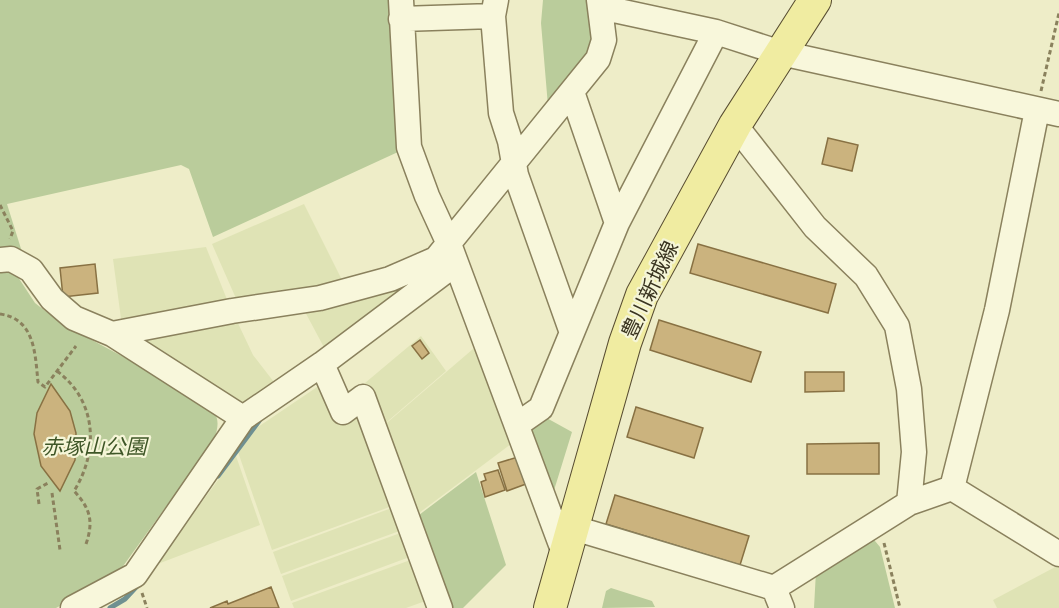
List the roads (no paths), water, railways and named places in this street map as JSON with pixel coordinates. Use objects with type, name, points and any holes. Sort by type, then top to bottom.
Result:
[{"type":"main road","name":"豊川新城線","points":[[550,608],[625,343],[642,295],[735,125],[815,0]]},
{"type":"street","points":[[73,608],[135,574],[243,417],[322,364],[452,254],[514,160],[598,59],[604,39],[599,4],[716,32],[781,53],[1048,112],[952,488]]},
{"type":"street","points":[[566,558],[518,424],[409,147],[401,9],[494,8],[501,113],[516,175],[571,330]]},
{"type":"street","points":[[518,424],[541,408],[571,330],[617,223],[716,32]]},
{"type":"street","points":[[572,92],[617,223]]},
{"type":"street","points":[[735,125],[815,227],[866,276],[897,326],[909,389],[914,453],[909,503]]},
{"type":"street","points":[[2,253],[31,270],[52,299],[74,318],[112,334],[243,417]]},
{"type":"street","points":[[112,334],[232,311],[320,298],[390,279],[452,254]]},
{"type":"street","points":[[322,364],[343,412],[363,397],[441,608]]},
{"type":"street","points":[[574,528],[778,598],[878,521],[909,503],[952,488]]},
{"type":"street","points":[[952,488],[1059,554]]},
{"type":"waterway","points":[[218,476],[259,421]]},
{"type":"waterway","points":[[110,608],[125,599],[138,585]]},
{"type":"park label","name":"赤塚山公園","points":[[94,447]]}]
